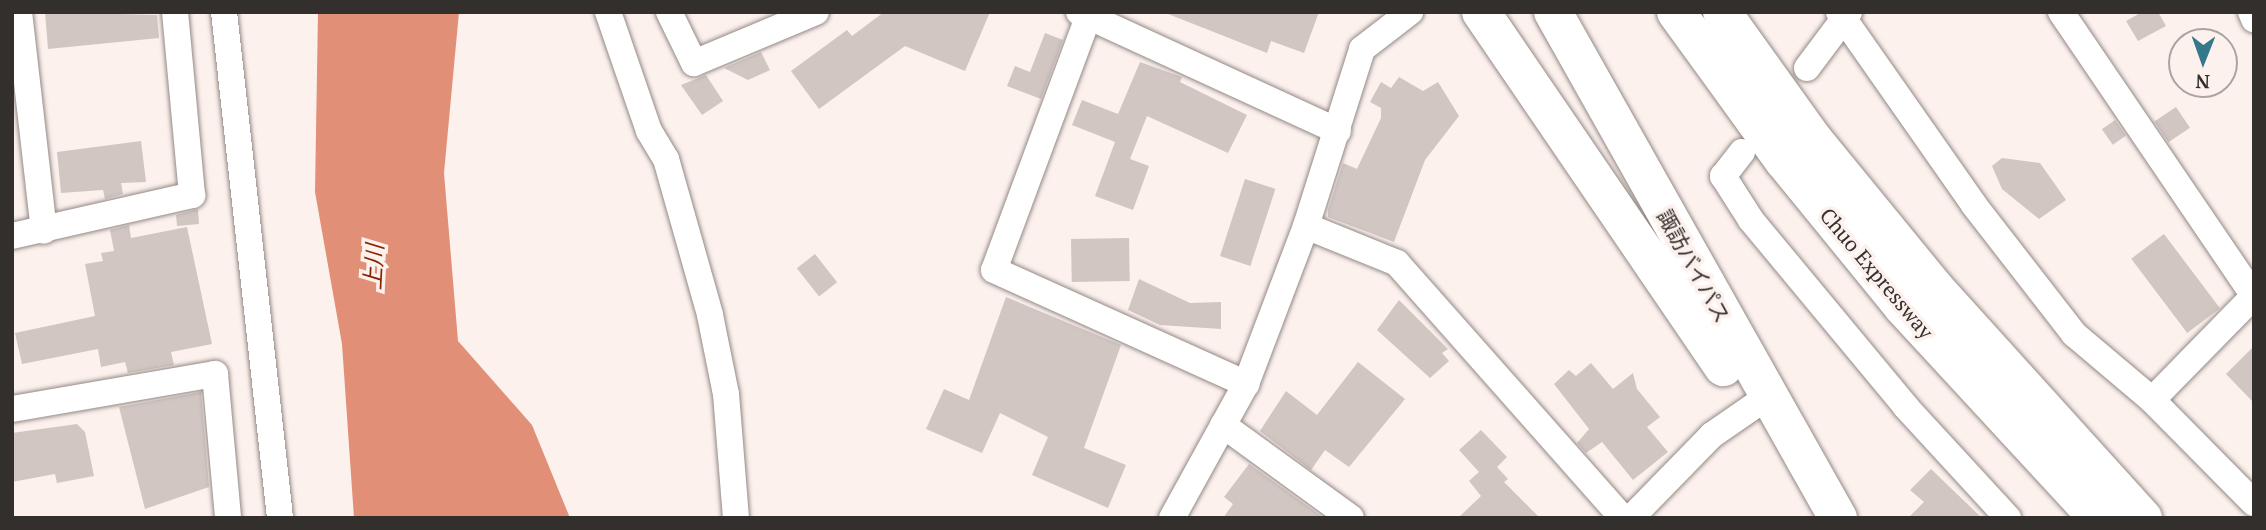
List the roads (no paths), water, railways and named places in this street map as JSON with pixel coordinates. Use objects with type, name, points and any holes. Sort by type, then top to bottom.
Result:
[{"type":"highway","points":[[1481,12],[1733,381],[1748,394]]},
{"type":"highway","name":"諏訪バイパス","points":[[1541,12],[1818,518]]},
{"type":"highway","name":"諏訪バイパス","points":[[1553,12],[1838,518]]},
{"type":"highway","points":[[1582,12],[1718,296],[1719,310]]},
{"type":"highway","name":"Chuo Expressway","points":[[1676,12],[1784,161],[1903,307],[2098,518]]},
{"type":"highway","name":"Chuo Expressway","points":[[1722,12],[1813,139],[1934,287],[2143,518]]},
{"type":"street","points":[[19,12],[18,54],[44,231]]},
{"type":"street","points":[[12,236],[44,231],[192,195],[175,12]]},
{"type":"street","points":[[224,12],[280,518]]},
{"type":"street","points":[[608,12],[649,131],[666,159],[710,315],[726,394],[736,518]]},
{"type":"street","points":[[669,12],[694,63],[814,13]]},
{"type":"street","points":[[1172,518],[1246,384],[1306,226],[1362,49],[1410,12]]},
{"type":"street","points":[[2061,12],[2254,296],[2152,400]]},
{"type":"street","points":[[2251,12],[2254,19]]},
{"type":"street","points":[[1246,384],[994,270],[1086,14],[1338,131]]},
{"type":"street","points":[[1807,68],[1844,14],[1973,205],[2074,334],[2152,400],[2254,505],[2242,518]]},
{"type":"street","points":[[1742,152],[1723,176],[1751,220],[1906,407],[2008,518]]},
{"type":"street","points":[[1306,226],[1397,263],[1622,518]]},
{"type":"street","points":[[12,409],[215,373],[228,518]]},
{"type":"street","points":[[1631,518],[1748,394]]},
{"type":"street","points":[[1223,425],[1351,518]]},
{"type":"water","name":"上川","points":[[318,12],[459,12],[444,173],[458,341],[532,425],[570,518],[354,518],[342,344],[315,192]]}]
